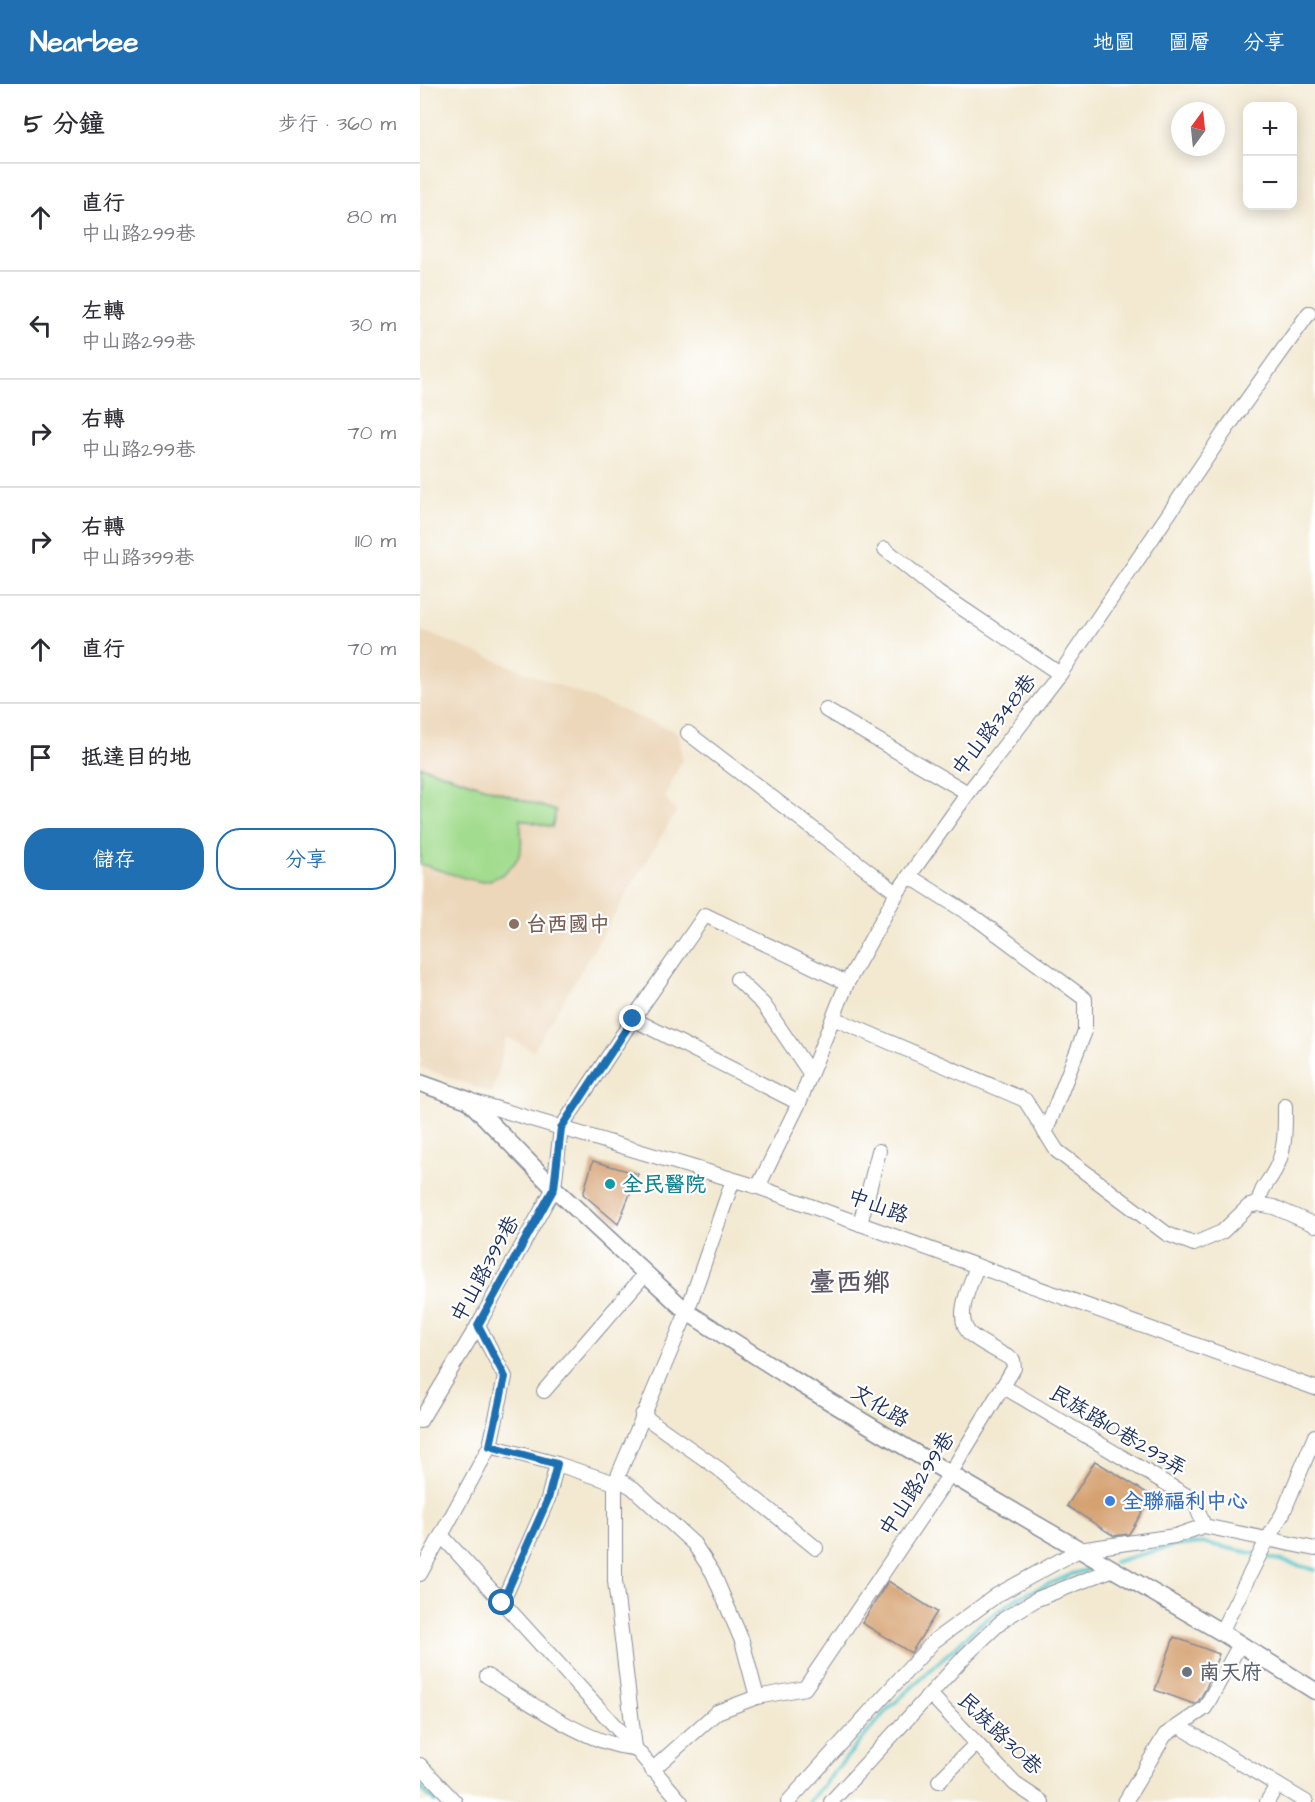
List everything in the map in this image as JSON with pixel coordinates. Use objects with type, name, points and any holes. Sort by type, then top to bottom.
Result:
[{"type":"main road","name":"中山路","points":[[420,1083],[468,1100]]},
{"type":"main road","name":"文化路","points":[[468,1100],[554,1188],[687,1312],[950,1474],[1221,1632],[1315,1691]]},
{"type":"street","name":"中山路348巷","points":[[758,1187],[799,1102],[848,983],[897,892],[968,793],[1060,674],[1227,428],[1309,313]]},
{"type":"street","points":[[885,549],[938,592],[1060,674]]},
{"type":"street","points":[[826,710],[968,793]]},
{"type":"street","points":[[688,733],[897,892]]},
{"type":"street","points":[[909,876],[977,919],[1085,999],[1085,1031],[1045,1133]]},
{"type":"street","points":[[561,1128],[705,915],[848,983]]},
{"type":"street","points":[[737,979],[764,1005],[810,1073]]},
{"type":"street","points":[[832,1018],[1025,1100],[1057,1151],[1167,1234],[1194,1244],[1222,1232],[1249,1206],[1258,1203],[1274,1207],[1315,1225]]},
{"type":"street","points":[[633,1019],[799,1102]]},
{"type":"street","name":"中山路","points":[[468,1100],[758,1187],[1315,1388]]},
{"type":"street","points":[[1258,1203],[1262,1189],[1275,1171],[1284,1146],[1285,1106]]},
{"type":"street","name":"中山路399巷","points":[[420,1421],[478,1325],[554,1188],[561,1128]]},
{"type":"street","points":[[860,1224],[879,1151]]},
{"type":"street","points":[[635,1748],[615,1581],[615,1483],[687,1312],[734,1180]]},
{"type":"street","name":"中山路299巷","points":[[652,1770],[717,1712],[757,1697],[804,1688],[950,1474],[1014,1368],[1013,1360],[969,1333],[963,1319],[964,1305],[977,1266]]},
{"type":"street","points":[[544,1391],[646,1273]]},
{"type":"street","points":[[420,1574],[490,1446],[505,1377],[478,1325]]},
{"type":"street","name":"民族路10巷293弄","points":[[1004,1387],[1194,1500],[1204,1526]]},
{"type":"street","points":[[420,1392],[433,1400]]},
{"type":"street","points":[[642,1415],[719,1469],[816,1548]]},
{"type":"street","points":[[1221,1632],[1283,1513],[1315,1436]]},
{"type":"street","points":[[490,1446],[615,1483],[623,1482],[633,1488],[694,1544],[713,1573],[742,1641],[757,1697]]},
{"type":"street","points":[[502,1603],[548,1499],[557,1464]]},
{"type":"street","points":[[788,1802],[934,1641],[997,1595],[1079,1550],[1176,1536],[1204,1526],[1315,1550]]},
{"type":"street","points":[[442,1536],[635,1748],[681,1802]]},
{"type":"street","points":[[831,1802],[966,1655],[1004,1619],[1036,1599],[1106,1567]]},
{"type":"street","points":[[1125,1802],[1165,1735],[1205,1708],[1240,1644]]},
{"type":"street","points":[[487,1676],[580,1731],[609,1744],[635,1748]]},
{"type":"street","name":"民族路30巷","points":[[930,1694],[1015,1784],[1042,1802]]},
{"type":"street","points":[[1179,1726],[1306,1802]]},
{"type":"street","points":[[939,1781],[976,1744]]},
{"type":"street","points":[[420,1765],[455,1802]]},
{"type":"street","points":[[1268,1802],[1277,1785]]},
{"type":"shaded area","name":"台西國中","points":[[420,630],[679,733],[682,760],[665,797],[676,812],[533,1051],[507,1037],[492,1093],[420,1067]]},
{"type":"green space","points":[[420,766],[556,811],[552,827],[520,819],[522,843],[519,855],[511,867],[492,879],[471,880],[420,864]]},
{"type":"building","name":"全民醫院","points":[[593,1161],[638,1174],[618,1224],[583,1194]]},
{"type":"building","name":"全聯福利中心","points":[[1095,1461],[1152,1496],[1129,1534],[1114,1536],[1067,1506]]},
{"type":"building","points":[[888,1581],[937,1612],[911,1653],[862,1623]]},
{"type":"building","name":"南天府","points":[[1174,1637],[1219,1654],[1206,1688],[1198,1702],[1194,1704],[1155,1690]]},
{"type":"waterway","points":[[1114,1562],[1172,1546],[1204,1543],[1256,1554]]},
{"type":"waterway","points":[[1264,1556],[1315,1570]]},
{"type":"waterway","points":[[809,1802],[886,1711],[979,1625],[1019,1597],[1072,1574],[1098,1567]]},
{"type":"waterway","points":[[420,1787],[435,1802]]},
{"type":"place","name":"台西國中","points":[[514,924]]},
{"type":"place","name":"全民醫院","points":[[610,1184]]},
{"type":"place","name":"全聯福利中心","points":[[1110,1501]]},
{"type":"place","name":"南天府","points":[[1187,1672]]},
{"type":"district","name":"臺西鄉","points":[[849,1283]]},
{"type":"route","points":[[502,1603],[548,1499],[557,1464],[490,1446],[505,1377],[478,1325],[554,1188],[561,1128],[633,1019]]}]
